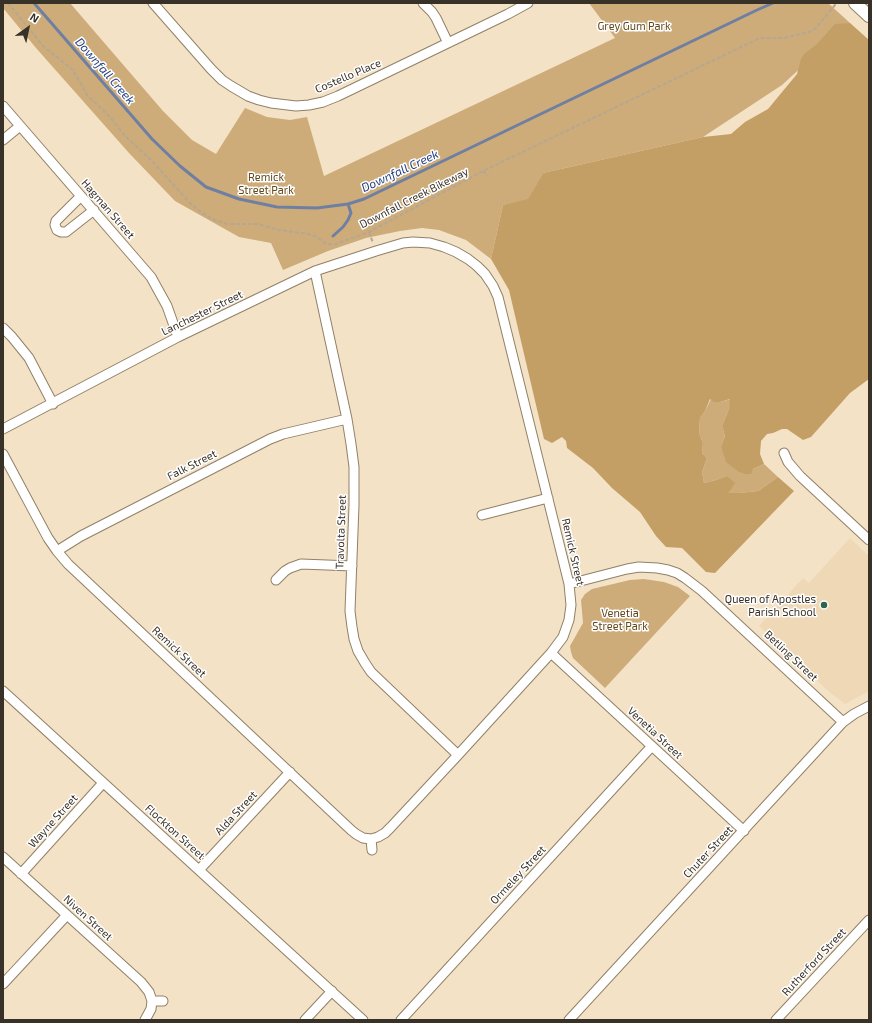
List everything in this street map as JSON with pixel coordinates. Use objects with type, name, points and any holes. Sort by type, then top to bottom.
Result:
[{"type":"main road","points":[[855,3],[869,16]]},
{"type":"street","name":"Costello Place","points":[[153,3],[222,80],[248,96],[259,100],[296,106],[323,102],[338,96],[528,3]]},
{"type":"street","points":[[423,3],[436,18],[448,43]]},
{"type":"street","name":"Hagman Street","points":[[3,106],[6,117],[20,126],[151,277],[167,306],[178,337]]},
{"type":"street","points":[[3,140],[20,126]]},
{"type":"street","points":[[82,196],[56,221],[55,225],[57,230],[66,232],[94,210]]},
{"type":"street","name":"Lanchester Street","points":[[3,430],[178,337],[316,271],[403,243],[421,242]]},
{"type":"street","name":"Remick Street","points":[[3,454],[43,529],[58,552],[73,569],[356,834],[364,838],[371,839],[378,837],[385,833],[551,653],[563,637],[569,620],[571,605],[569,584],[498,297],[485,274],[468,259],[444,247],[421,242]]},
{"type":"street","name":"Travolta Street","points":[[316,271],[347,419],[354,467],[355,486],[350,611],[354,639],[358,651],[371,672],[458,755]]},
{"type":"street","points":[[3,328],[29,358],[52,404]]},
{"type":"street","name":"Falk Street","points":[[58,552],[81,536],[270,439],[283,434],[347,419]]},
{"type":"street","points":[[784,453],[788,462],[800,476],[869,540]]},
{"type":"street","points":[[482,515],[548,498]]},
{"type":"street","points":[[276,580],[285,571],[301,564],[352,566]]},
{"type":"street","name":"Betling Street","points":[[569,584],[639,567],[668,570],[681,575],[702,591],[843,722]]},
{"type":"street","name":"Venetia Street","points":[[551,653],[744,831]]},
{"type":"street","name":"Flockton Street","points":[[3,691],[363,1020]]},
{"type":"street","name":"Chuter Street","points":[[569,1020],[843,722],[869,706]]},
{"type":"street","name":"Ormeley Street","points":[[401,1020],[652,746]]},
{"type":"street","name":"Alda Street","points":[[199,870],[290,772]]},
{"type":"street","name":"Wayne Street","points":[[21,874],[104,783]]},
{"type":"street","points":[[371,839],[372,850]]},
{"type":"street","name":"Niven Street","points":[[3,857],[141,982],[149,992],[152,1001]]},
{"type":"street","points":[[3,984],[67,915]]},
{"type":"street","name":"Rutherford Street","points":[[776,1020],[869,920]]},
{"type":"street","points":[[305,1020],[332,991]]},
{"type":"street","points":[[145,1020],[151,1009],[152,1001],[163,1001]]},
{"type":"path","name":"Downfall Creek Bikeway","points":[[8,3],[44,47],[72,69],[88,96],[110,117],[125,136],[152,161],[198,210],[212,219],[227,224],[258,224],[279,230],[308,234],[315,236],[325,243],[333,245],[370,232],[484,171],[760,38],[784,39],[809,32],[815,28],[835,5],[833,3]]},
{"type":"path","points":[[484,171],[488,176]]},
{"type":"shaded area","points":[[850,23],[869,40],[869,379],[850,393],[811,437],[803,440],[787,429],[782,429],[767,434],[761,441],[760,454],[764,464],[753,469],[751,474],[739,472],[726,462],[721,446],[725,436],[722,426],[729,409],[730,399],[714,402],[710,399],[700,418],[699,433],[703,443],[702,453],[707,458],[702,472],[704,483],[727,476],[735,483],[728,493],[739,493],[758,491],[778,477],[794,491],[715,573],[706,572],[682,548],[666,547],[656,536],[640,512],[612,488],[593,468],[567,448],[566,441],[562,437],[552,443],[544,439],[509,290],[491,259],[503,205],[528,199],[543,173],[703,137],[731,134],[745,122],[768,109],[797,74],[804,54],[816,45],[835,24]]},
{"type":"shaded area","name":"Queen of Apostles Parish School","points":[[850,538],[869,556],[869,691],[845,704],[827,690],[759,626],[803,578],[809,583]]},
{"type":"green space","name":"Remick Street Park","points":[[3,3],[70,3],[163,111],[192,140],[216,154],[245,108],[267,117],[290,120],[307,117],[324,176],[615,38],[589,3],[828,3],[850,23],[782,85],[703,137],[543,173],[528,200],[503,205],[491,259],[466,240],[439,230],[422,228],[366,238],[328,251],[283,270],[271,243],[239,237],[175,201],[129,153],[36,48],[3,8]]},
{"type":"green space","points":[[711,399],[715,402],[720,402],[731,399],[729,409],[722,426],[725,436],[721,446],[753,469],[764,464],[778,477],[758,491],[727,493],[727,476],[704,483],[702,472],[707,458],[702,453],[703,443],[699,433],[700,418]]},
{"type":"green space","name":"Venetia Street Park","points":[[644,579],[664,582],[678,587],[690,596],[605,688],[573,658],[571,652],[570,646],[583,623],[581,600],[585,594],[592,589],[630,580]]},
{"type":"waterway","name":"Downfall Creek","points":[[34,3],[152,139],[180,166],[206,187],[239,199],[277,207],[317,208],[348,204],[364,199],[773,3]]},
{"type":"waterway","points":[[333,236],[348,220],[351,213],[348,204]]},
{"type":"place","name":"Queen of Apostles Parish School","points":[[824,605]]},
{"type":"park label","name":"Grey Gum Park","points":[[634,26]]}]
